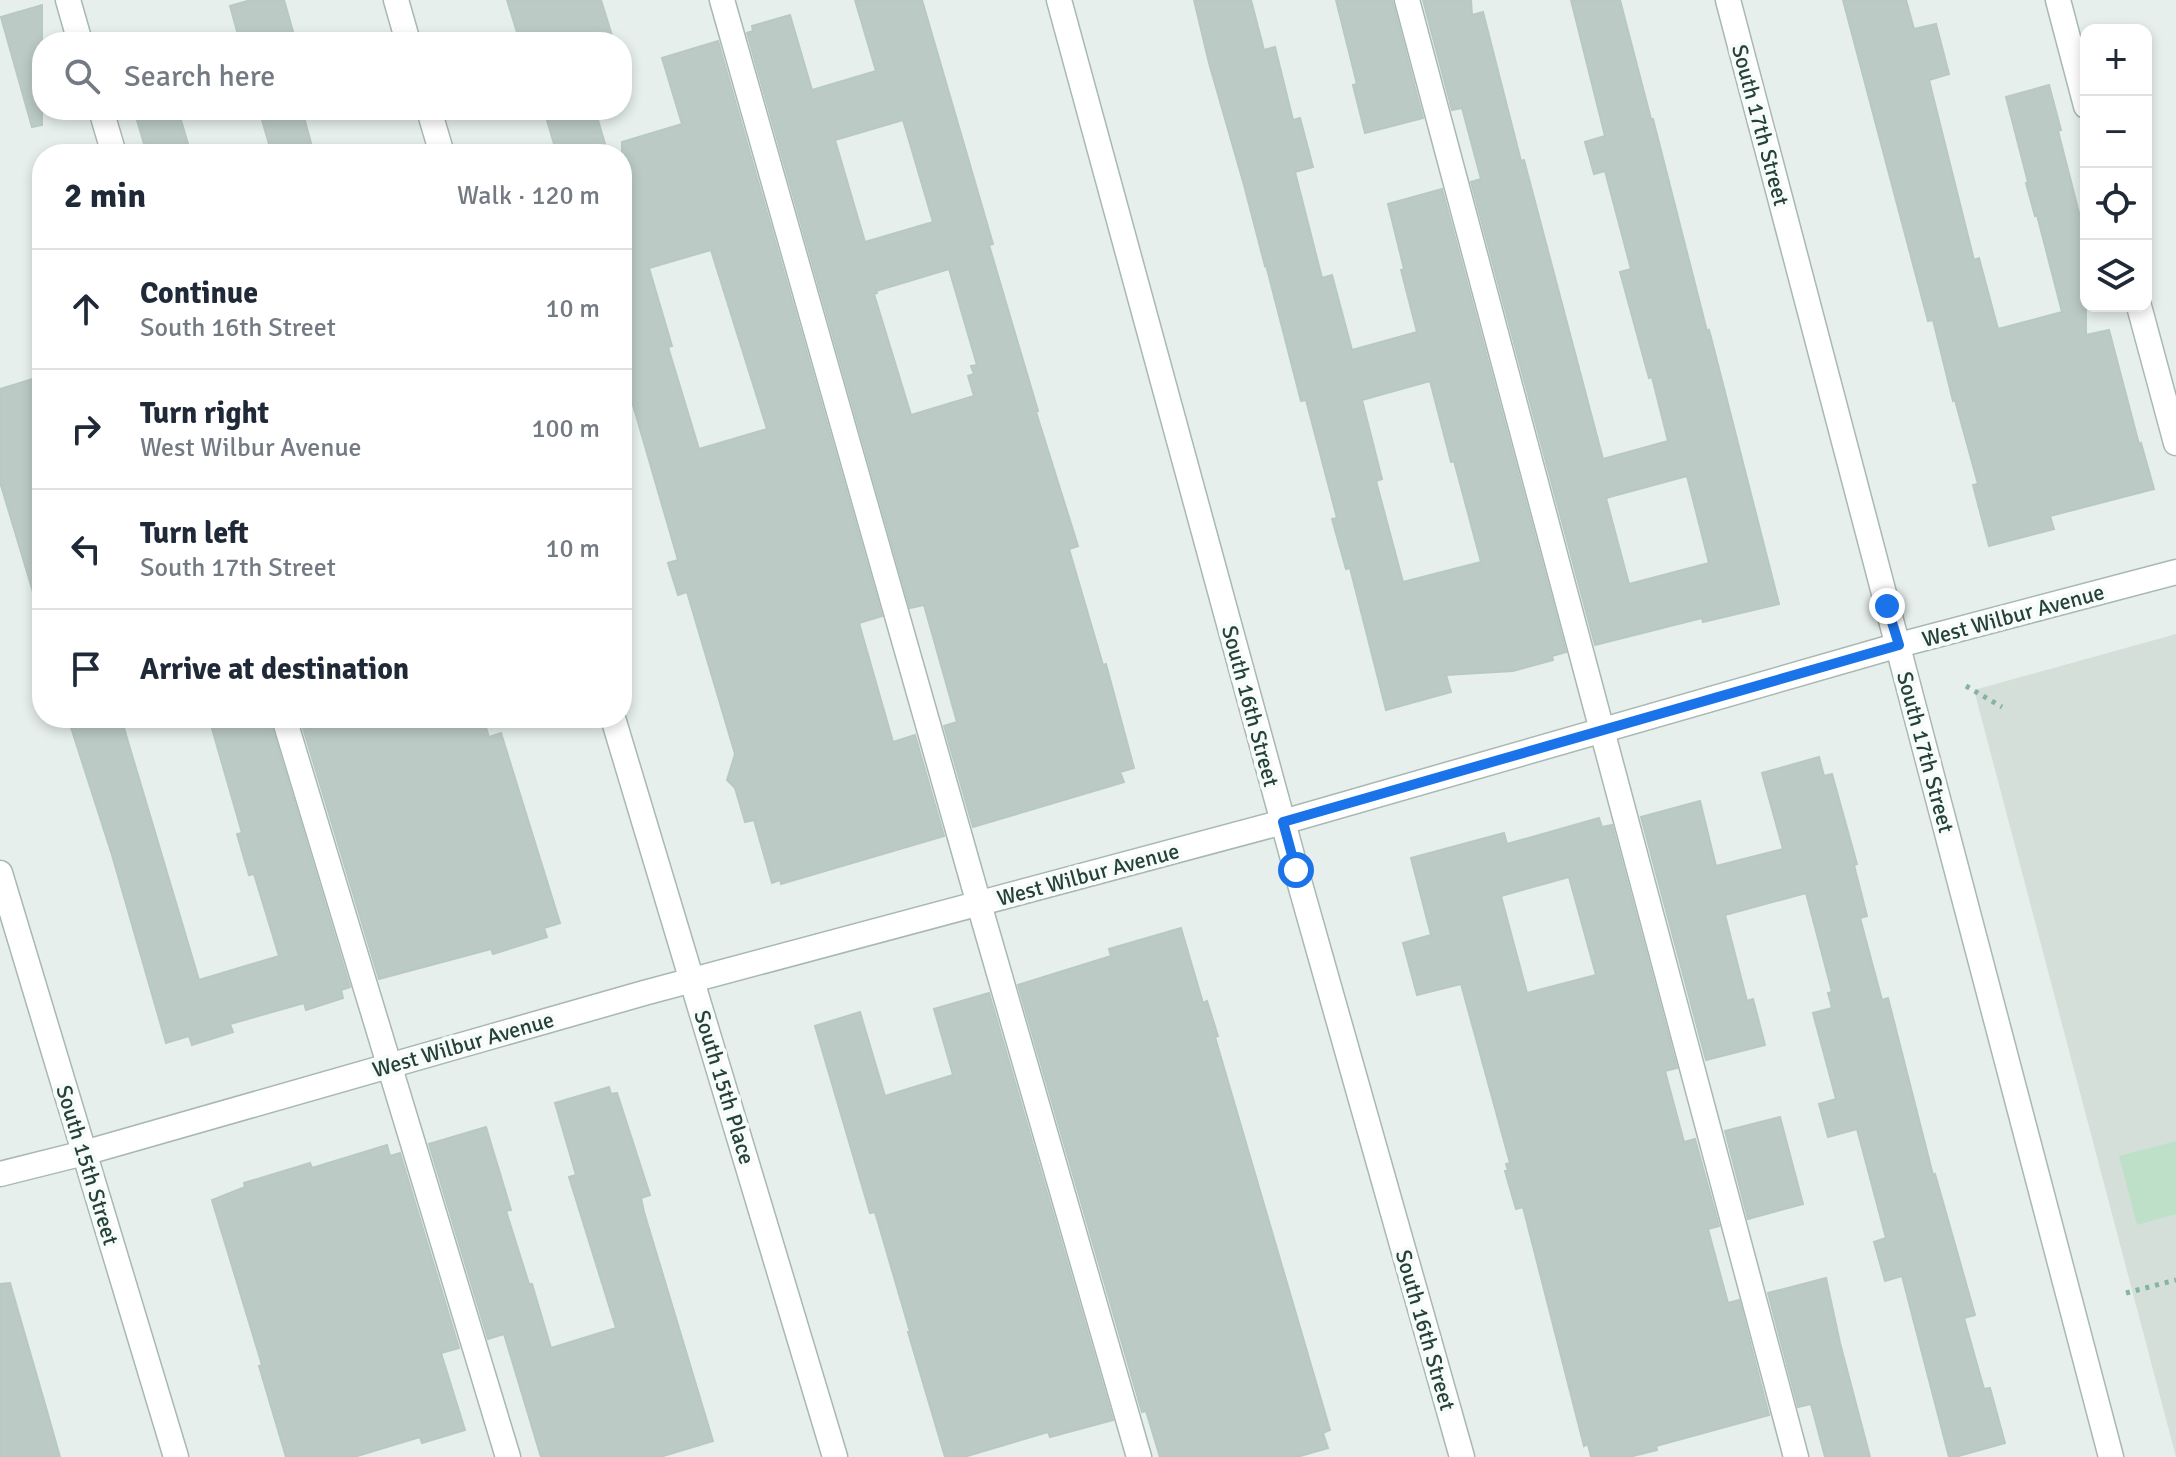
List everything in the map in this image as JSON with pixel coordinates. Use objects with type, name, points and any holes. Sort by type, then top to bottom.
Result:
[{"type":"street","points":[[68,0],[77,32]]},
{"type":"street","points":[[396,0],[405,32]]},
{"type":"street","points":[[722,0],[1139,1457]]},
{"type":"street","name":"South 16th Street","points":[[1059,0],[1283,822],[1462,1457]]},
{"type":"street","points":[[1407,0],[1796,1457]]},
{"type":"street","name":"South 17th Street","points":[[1728,0],[2111,1457]]},
{"type":"street","points":[[2058,0],[2083,96]]},
{"type":"street","points":[[104,120],[111,144]]},
{"type":"street","points":[[432,120],[439,144]]},
{"type":"street","points":[[2141,312],[2176,443]]},
{"type":"street","name":"West Wilbur Avenue","points":[[0,1174],[84,1153],[693,979],[1283,822],[1899,645],[2176,572]]},
{"type":"street","points":[[287,728],[508,1457]]},
{"type":"street","name":"South 15th Place","points":[[616,728],[835,1457]]},
{"type":"street","name":"South 15th Street","points":[[0,873],[176,1457]]},
{"type":"path","points":[[1966,686],[2002,707]]},
{"type":"path","points":[[2126,1293],[2176,1280]]},
{"type":"shaded area","points":[[2176,634],[2176,1457],[1974,690]]},
{"type":"green space","points":[[2176,1141],[2176,1214],[2137,1225],[2119,1156]]},
{"type":"building","points":[[251,0],[284,0],[293,32],[237,32],[230,6]]},
{"type":"building","points":[[507,0],[601,0],[611,32],[517,32]]},
{"type":"building","points":[[855,0],[922,0],[993,244],[989,245],[1036,412],[1078,546],[1069,549],[1103,665],[1106,664],[1134,768],[1120,772],[1124,782],[973,827],[944,726],[957,722],[924,605],[910,608],[747,33],[753,31],[752,26],[790,15],[812,90],[876,71]],"holes":[[[903,120],[933,222],[865,242],[835,140]],[[949,269],[977,365],[971,366],[974,374],[968,376],[974,396],[911,415],[874,294]]]},
{"type":"building","points":[[1194,0],[1251,0],[1264,50],[1275,47],[1293,120],[1300,118],[1313,167],[1295,172],[1322,278],[1332,275],[1352,350],[1417,332],[1388,204],[1442,189],[1566,652],[1552,656],[1553,660],[1513,671],[1446,675],[1451,692],[1386,710],[1350,568],[1346,569],[1332,519],[1337,518],[1306,400],[1301,401]],"holes":[[[1430,381],[1451,462],[1454,461],[1481,562],[1403,582],[1376,481],[1382,479],[1362,400]]]},
{"type":"building","points":[[1336,0],[1392,0],[1423,118],[1365,133],[1353,85],[1357,84]]},
{"type":"building","points":[[1423,0],[1471,0],[1472,15],[1483,12],[1603,459],[1668,441],[1620,272],[1631,269],[1605,171],[1594,174],[1585,142],[1605,136],[1571,0],[1620,0],[1779,604],[1703,622],[1702,618],[1595,645],[1471,182],[1481,179],[1462,108],[1452,110]],"holes":[[[1687,476],[1709,563],[1629,584],[1606,498]]]},
{"type":"building","points":[[1843,0],[1906,0],[1914,29],[1936,24],[1949,74],[1929,80],[1974,260],[1979,258],[1998,329],[2062,312],[2006,97],[2049,85],[2080,217],[2080,312],[2086,312],[2086,335],[2109,330],[2154,489],[2050,516],[2054,529],[1989,546],[1973,485],[1978,484],[1933,320],[1928,321]]},
{"type":"building","points":[[42,5],[42,32],[32,32],[32,120],[42,120],[42,125],[32,127],[1,17]]},
{"type":"building","points":[[718,41],[882,616],[859,623],[893,742],[915,735],[944,836],[781,884],[780,880],[772,883],[754,820],[745,822],[735,788],[727,780],[735,754],[687,592],[678,595],[668,563],[678,560],[632,401],[632,144],[622,142],[682,124],[662,58]],"holes":[[[711,250],[767,429],[699,449],[668,347],[672,346],[649,268]]]},
{"type":"building","points":[[137,120],[181,120],[188,144],[144,144]]},
{"type":"building","points":[[262,120],[305,120],[311,144],[269,144]]},
{"type":"building","points":[[547,120],[598,120],[605,144],[554,144]]},
{"type":"building","points":[[32,379],[32,589],[0,482],[0,389]]},
{"type":"building","points":[[71,728],[124,728],[199,980],[279,956],[254,874],[249,875],[237,834],[242,833],[212,728],[272,728],[350,987],[341,990],[343,998],[306,1010],[304,1003],[230,1024],[233,1032],[192,1045],[189,1036],[166,1043],[112,855]]},
{"type":"building","points":[[303,728],[486,728],[489,737],[501,733],[560,923],[544,928],[547,937],[493,954],[491,949],[379,979]]},
{"type":"building","points":[[1819,757],[1824,776],[1832,774],[1857,864],[1854,865],[1867,916],[1860,918],[1882,1000],[1888,998],[1933,1175],[1975,1315],[1964,1318],[1984,1389],[1990,1388],[2005,1443],[1955,1457],[1949,1457],[1902,1276],[1885,1281],[1874,1242],[1886,1238],[1857,1129],[1828,1137],[1819,1104],[1836,1099],[1813,1013],[1832,1008],[1828,993],[1832,992],[1806,893],[1725,915],[1747,1001],[1753,999],[1765,1045],[1706,1060],[1641,817],[1700,801],[1716,866],[1783,849],[1762,773]]},
{"type":"building","points":[[1599,818],[1602,827],[1612,825],[1677,1068],[1665,1071],[1684,1142],[1695,1139],[1719,1226],[1708,1229],[1728,1303],[1739,1300],[1769,1415],[1656,1446],[1657,1450],[1629,1457],[1591,1457],[1588,1444],[1584,1446],[1523,1207],[1516,1209],[1505,1171],[1508,1171],[1506,1164],[1510,1163],[1461,984],[1417,995],[1403,943],[1431,935],[1411,858],[1504,833],[1507,844]],"holes":[[[1569,877],[1596,975],[1527,993],[1501,896]]]},
{"type":"building","points":[[1181,928],[1203,1003],[1207,1001],[1218,1036],[1215,1037],[1330,1430],[1323,1433],[1328,1448],[1297,1457],[1160,1457],[1146,1411],[1142,1412],[1018,985],[1111,956],[1109,949]]},
{"type":"building","points":[[989,993],[1113,1420],[1050,1437],[1048,1432],[964,1457],[945,1457],[875,1212],[870,1213],[815,1026],[860,1012],[885,1096],[953,1075],[934,1009]]},
{"type":"building","points":[[609,1087],[611,1094],[617,1093],[650,1195],[641,1198],[644,1212],[713,1441],[660,1457],[541,1457],[504,1334],[488,1339],[429,1144],[486,1127],[511,1210],[506,1211],[551,1348],[616,1328],[569,1177],[576,1175],[555,1103]]},
{"type":"building","points":[[1780,1117],[1803,1204],[1748,1219],[1725,1131]]},
{"type":"building","points":[[387,1145],[390,1156],[400,1153],[459,1348],[441,1353],[465,1430],[422,1443],[420,1437],[354,1457],[286,1457],[212,1200],[245,1187],[244,1183],[310,1163],[312,1168]]},
{"type":"building","points":[[1826,1278],[1870,1457],[1825,1457],[1811,1404],[1798,1407],[1768,1293]]},
{"type":"building","points":[[10,1283],[60,1457],[0,1457],[0,1284]]},
{"type":"route","points":[[1296,870],[1283,822],[1899,645],[1887,606]]}]
